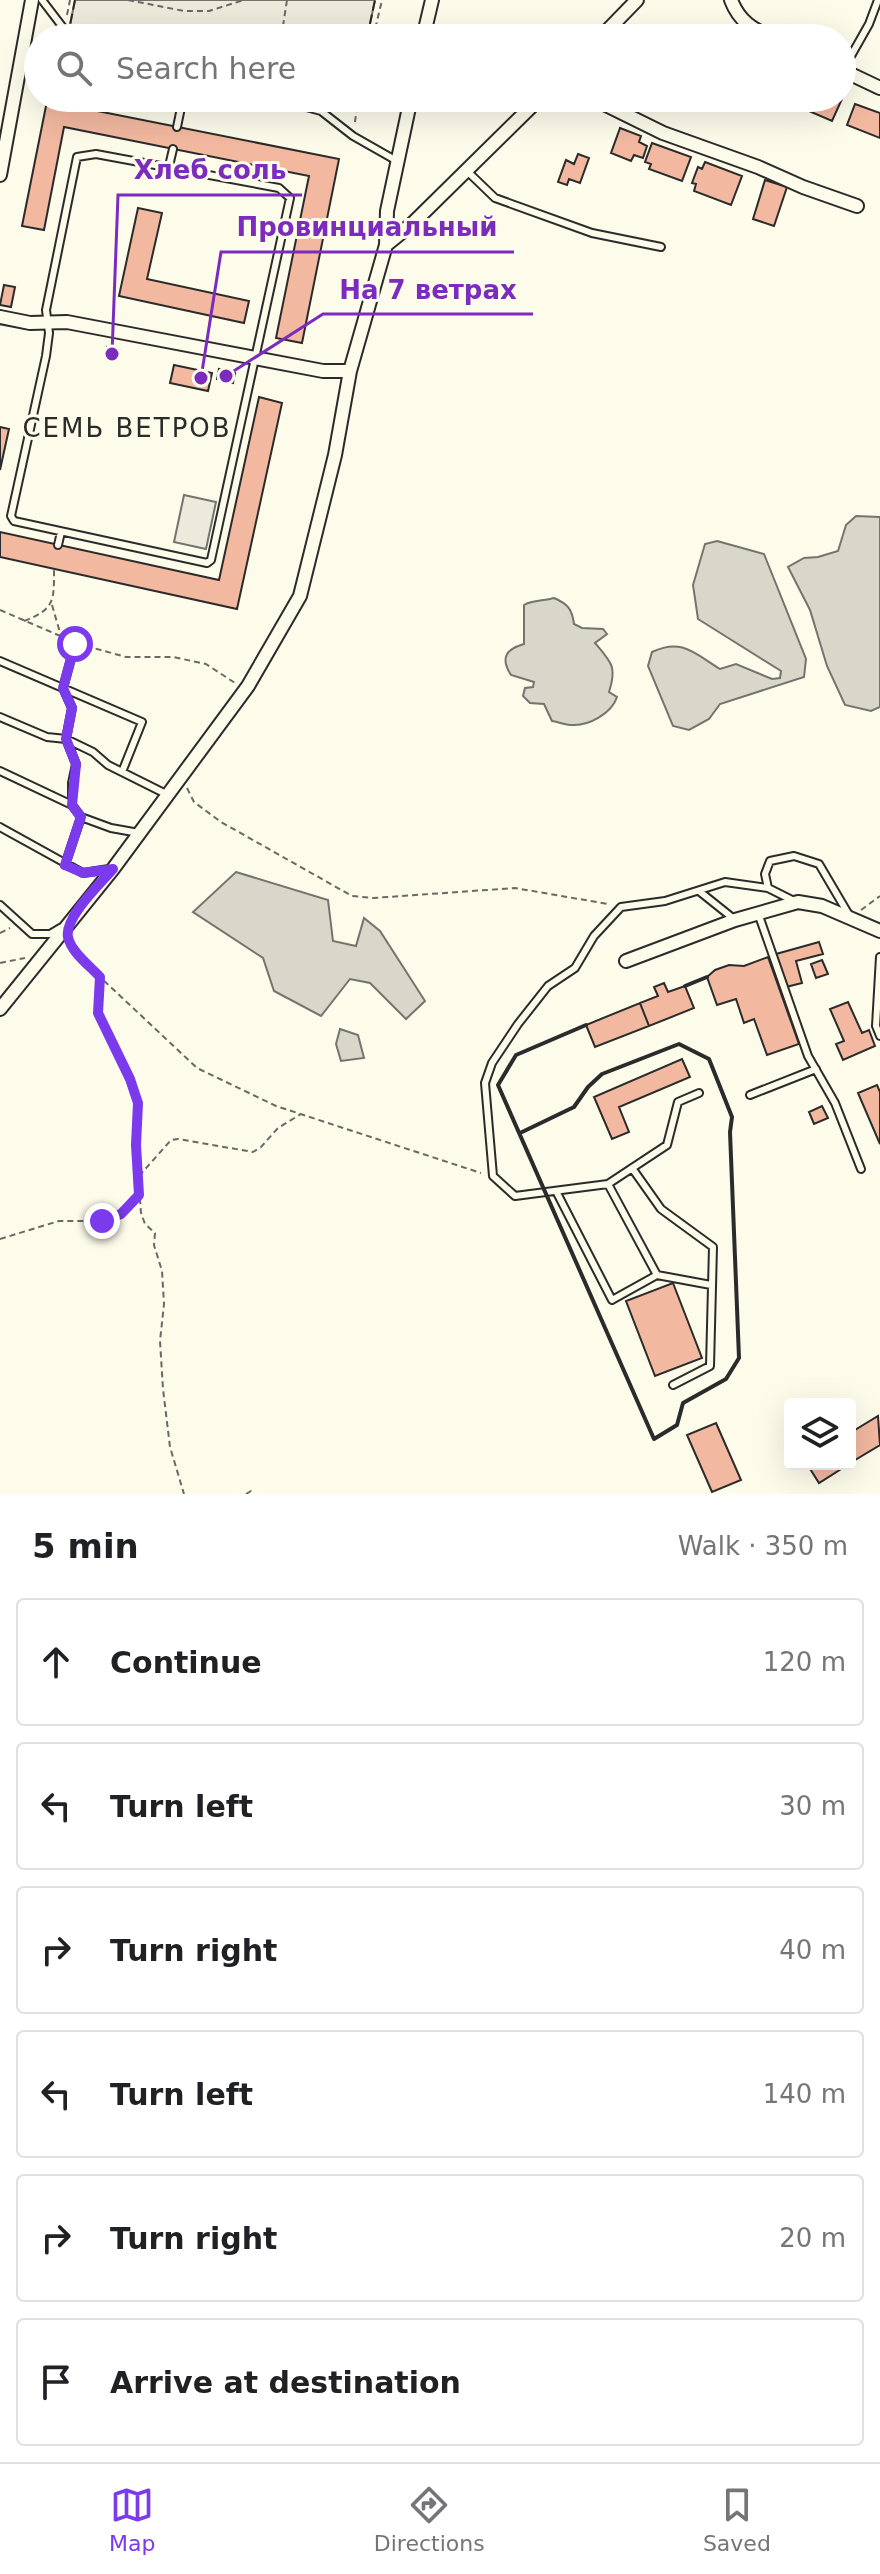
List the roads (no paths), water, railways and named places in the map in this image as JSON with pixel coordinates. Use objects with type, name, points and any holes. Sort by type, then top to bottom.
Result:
[{"type":"street","points":[[28,24],[32,0]]},
{"type":"street","points":[[426,24],[432,0]]},
{"type":"street","points":[[614,24],[637,0]]},
{"type":"street","points":[[731,0],[748,24]]},
{"type":"street","points":[[0,175],[24,44]]},
{"type":"street","points":[[856,76],[880,88]]},
{"type":"street","points":[[0,1009],[113,869],[248,686],[300,596],[335,455],[350,371],[386,245],[387,211],[408,112]]},
{"type":"street","points":[[386,245],[412,224],[526,112]]},
{"type":"street","points":[[620,112],[663,133],[857,206]]},
{"type":"street","points":[[0,317],[30,323],[67,322],[323,371],[350,371]]},
{"type":"street","points":[[626,961],[735,920],[798,902],[822,906],[880,931]]},
{"type":"lane","points":[[42,0],[60,24]]},
{"type":"lane","points":[[856,47],[878,0]]},
{"type":"lane","points":[[20,66],[24,67]]},
{"type":"lane","points":[[177,127],[180,112]]},
{"type":"lane","points":[[322,112],[353,136],[397,161]]},
{"type":"lane","points":[[169,166],[173,149]]},
{"type":"lane","points":[[96,154],[169,166],[279,188],[290,198],[211,560],[207,563],[14,521],[11,516],[46,356],[49,333],[46,310],[77,157],[96,154]]},
{"type":"lane","points":[[467,171],[495,198],[592,233],[661,247]]},
{"type":"lane","points":[[58,545],[61,532]]},
{"type":"lane","points":[[72,805],[76,764],[66,739],[72,708],[63,688],[75,644]]},
{"type":"lane","points":[[0,661],[142,722],[122,772]]},
{"type":"lane","points":[[0,717],[47,737],[66,739],[93,752],[108,765],[168,795]]},
{"type":"lane","points":[[0,771],[72,805],[81,817],[111,828],[139,833]]},
{"type":"lane","points":[[65,865],[81,817]]},
{"type":"lane","points":[[0,827],[83,873],[113,869]]},
{"type":"lane","points":[[768,888],[765,874],[770,861],[794,856],[819,864],[851,918]]},
{"type":"lane","points":[[699,1093],[678,1102],[667,1145],[608,1184],[515,1196],[493,1176],[485,1083],[492,1063],[548,986],[575,968],[594,936],[621,907],[665,901],[725,882],[768,888],[798,902]]},
{"type":"lane","points":[[699,891],[735,920]]},
{"type":"lane","points":[[0,905],[32,934],[50,934],[68,923]]},
{"type":"lane","points":[[758,913],[808,1056],[835,1103],[861,1169]]},
{"type":"lane","points":[[880,957],[876,1026],[880,1036]]},
{"type":"lane","points":[[750,1095],[816,1069]]},
{"type":"lane","points":[[632,1168],[661,1209],[713,1247],[710,1366],[673,1385]]},
{"type":"lane","points":[[608,1184],[657,1275]]},
{"type":"lane","points":[[556,1191],[612,1300],[657,1275],[711,1285]]},
{"type":"place","name":"Хлеб соль","points":[[112,354]]},
{"type":"place","name":"На 7 ветрах","points":[[226,376]]},
{"type":"place","name":"Провинциальный","points":[[201,378]]},
{"type":"district","name":"СЕМЬ ВЕТРОВ","points":[[127,428]]}]
